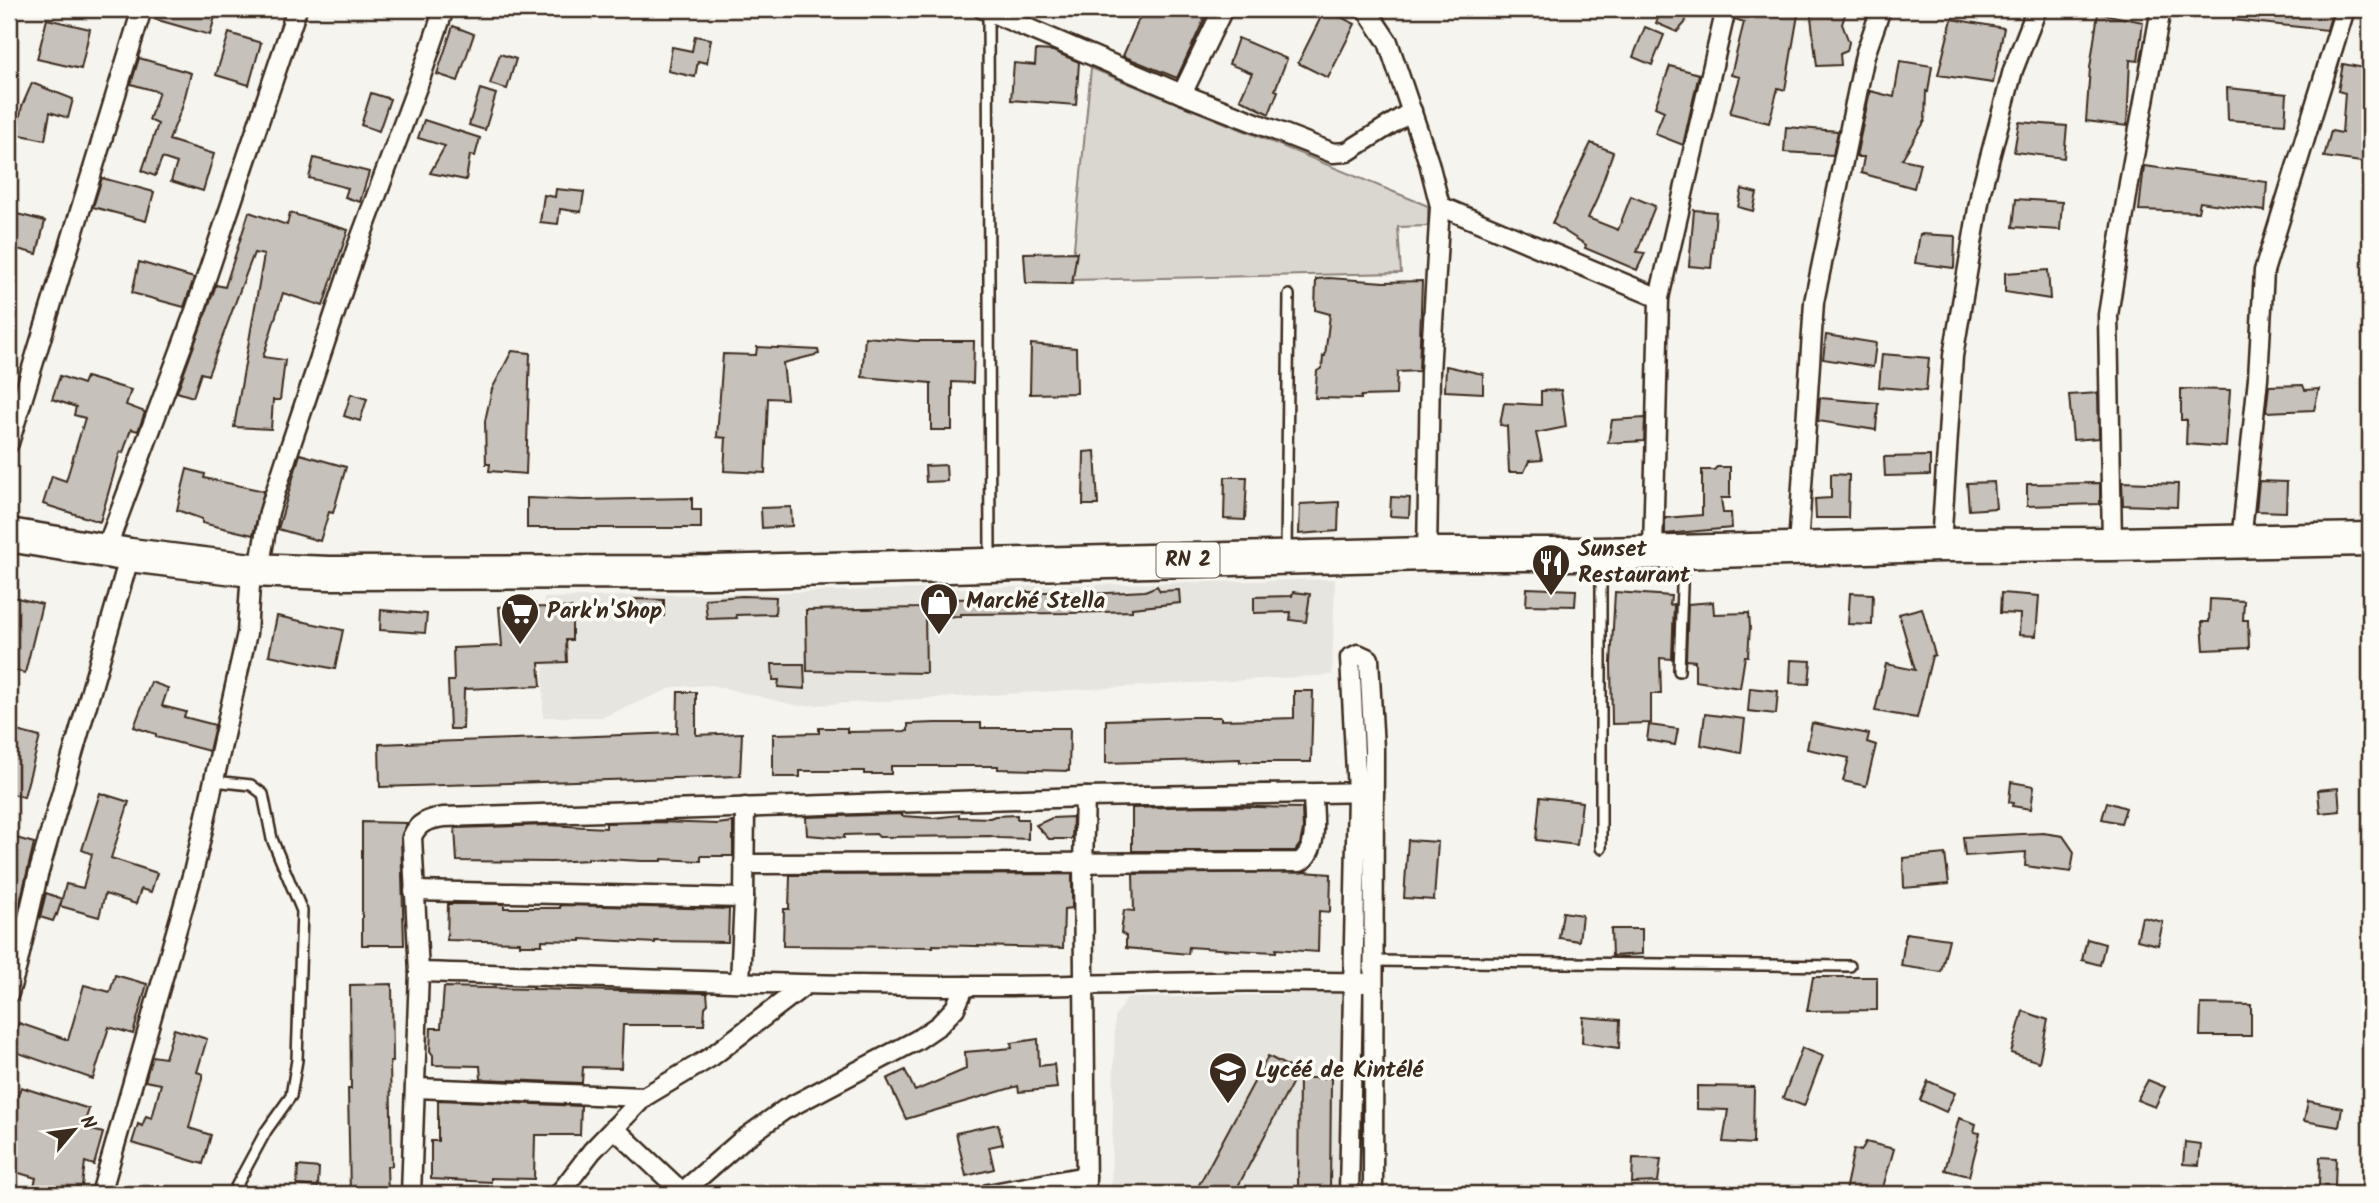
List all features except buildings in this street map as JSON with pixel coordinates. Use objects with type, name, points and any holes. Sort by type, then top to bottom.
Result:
[{"type":"highway","name":"RN 2","points":[[9,535],[118,554],[255,570],[330,573],[709,572],[1427,554],[1601,554],[1798,547],[2370,539]]},
{"type":"street","points":[[9,443],[142,9]]},
{"type":"street","points":[[9,993],[18,966],[118,554],[195,311],[297,9]]},
{"type":"street","points":[[101,1194],[194,869],[247,633],[255,570],[269,512],[356,250],[420,79],[443,9]]},
{"type":"street","points":[[1182,94],[1223,9]]},
{"type":"street","points":[[1366,9],[1388,43],[1429,163],[1440,206],[1430,372],[1427,554]]},
{"type":"street","points":[[1668,551],[1659,298],[1726,9]]},
{"type":"street","points":[[1798,547],[1814,302],[1864,55],[1881,9]]},
{"type":"street","points":[[1941,545],[1954,356],[1981,191],[2013,70],[2037,9]]},
{"type":"street","points":[[2112,544],[2108,316],[2161,9]]},
{"type":"street","points":[[2241,542],[2258,379],[2264,271],[2345,9]]},
{"type":"street","points":[[985,10],[1182,94],[1332,153],[1347,152],[1412,111]]},
{"type":"street","points":[[1440,206],[1659,298]]},
{"type":"street","points":[[1349,1194],[1354,983],[1366,792],[1374,749],[1369,659],[1358,653],[1350,659],[1366,792],[1374,961],[1373,1194]]},
{"type":"street","points":[[411,1194],[419,972],[412,837],[415,828],[427,820],[444,817],[745,807],[1366,792]]},
{"type":"street","points":[[744,864],[1300,862],[1307,857],[1313,843],[1312,794]]},
{"type":"street","points":[[988,1194],[1086,1185],[1083,863],[1085,797]]},
{"type":"street","points":[[740,981],[745,807]]},
{"type":"street","points":[[414,891],[744,898]]},
{"type":"street","points":[[419,972],[805,985],[1374,984]]},
{"type":"street","points":[[559,1194],[592,1151],[644,1097],[711,1057],[805,985]]},
{"type":"street","points":[[614,1128],[682,1194],[741,1141],[784,1110],[917,1040],[939,1025],[955,1008],[965,986]]},
{"type":"street","points":[[416,1088],[644,1097]]},
{"type":"lane","points":[[985,10],[990,565]]},
{"type":"lane","points":[[1285,558],[1289,295]]},
{"type":"lane","points":[[1668,551],[1679,671]]},
{"type":"lane","points":[[1601,554],[1601,848]]},
{"type":"lane","points":[[214,781],[251,785],[263,794],[272,839],[302,911],[297,1060],[291,1096],[266,1131],[232,1194]]},
{"type":"lane","points":[[1374,961],[1850,966]]},
{"type":"shaded area","points":[[1091,68],[1428,206],[1428,226],[1398,227],[1401,273],[1071,280]]},
{"type":"shaded area","name":"Marché Stella","points":[[1335,579],[1332,675],[799,706],[711,685],[674,687],[603,717],[543,717],[544,598]]},
{"type":"shaded area","name":"Lycéé de Kintélé","points":[[1341,993],[1346,1003],[1342,1194],[1111,1194],[1115,1017],[1127,998]]},
{"type":"place","name":"Sunset Restaurant","points":[[1551,597]]},
{"type":"place","name":"Marché Stella","points":[[939,636]]},
{"type":"place","name":"Park'n'Shop","points":[[520,646]]},
{"type":"place","name":"Lycéé de Kintélé","points":[[1228,1105]]}]
